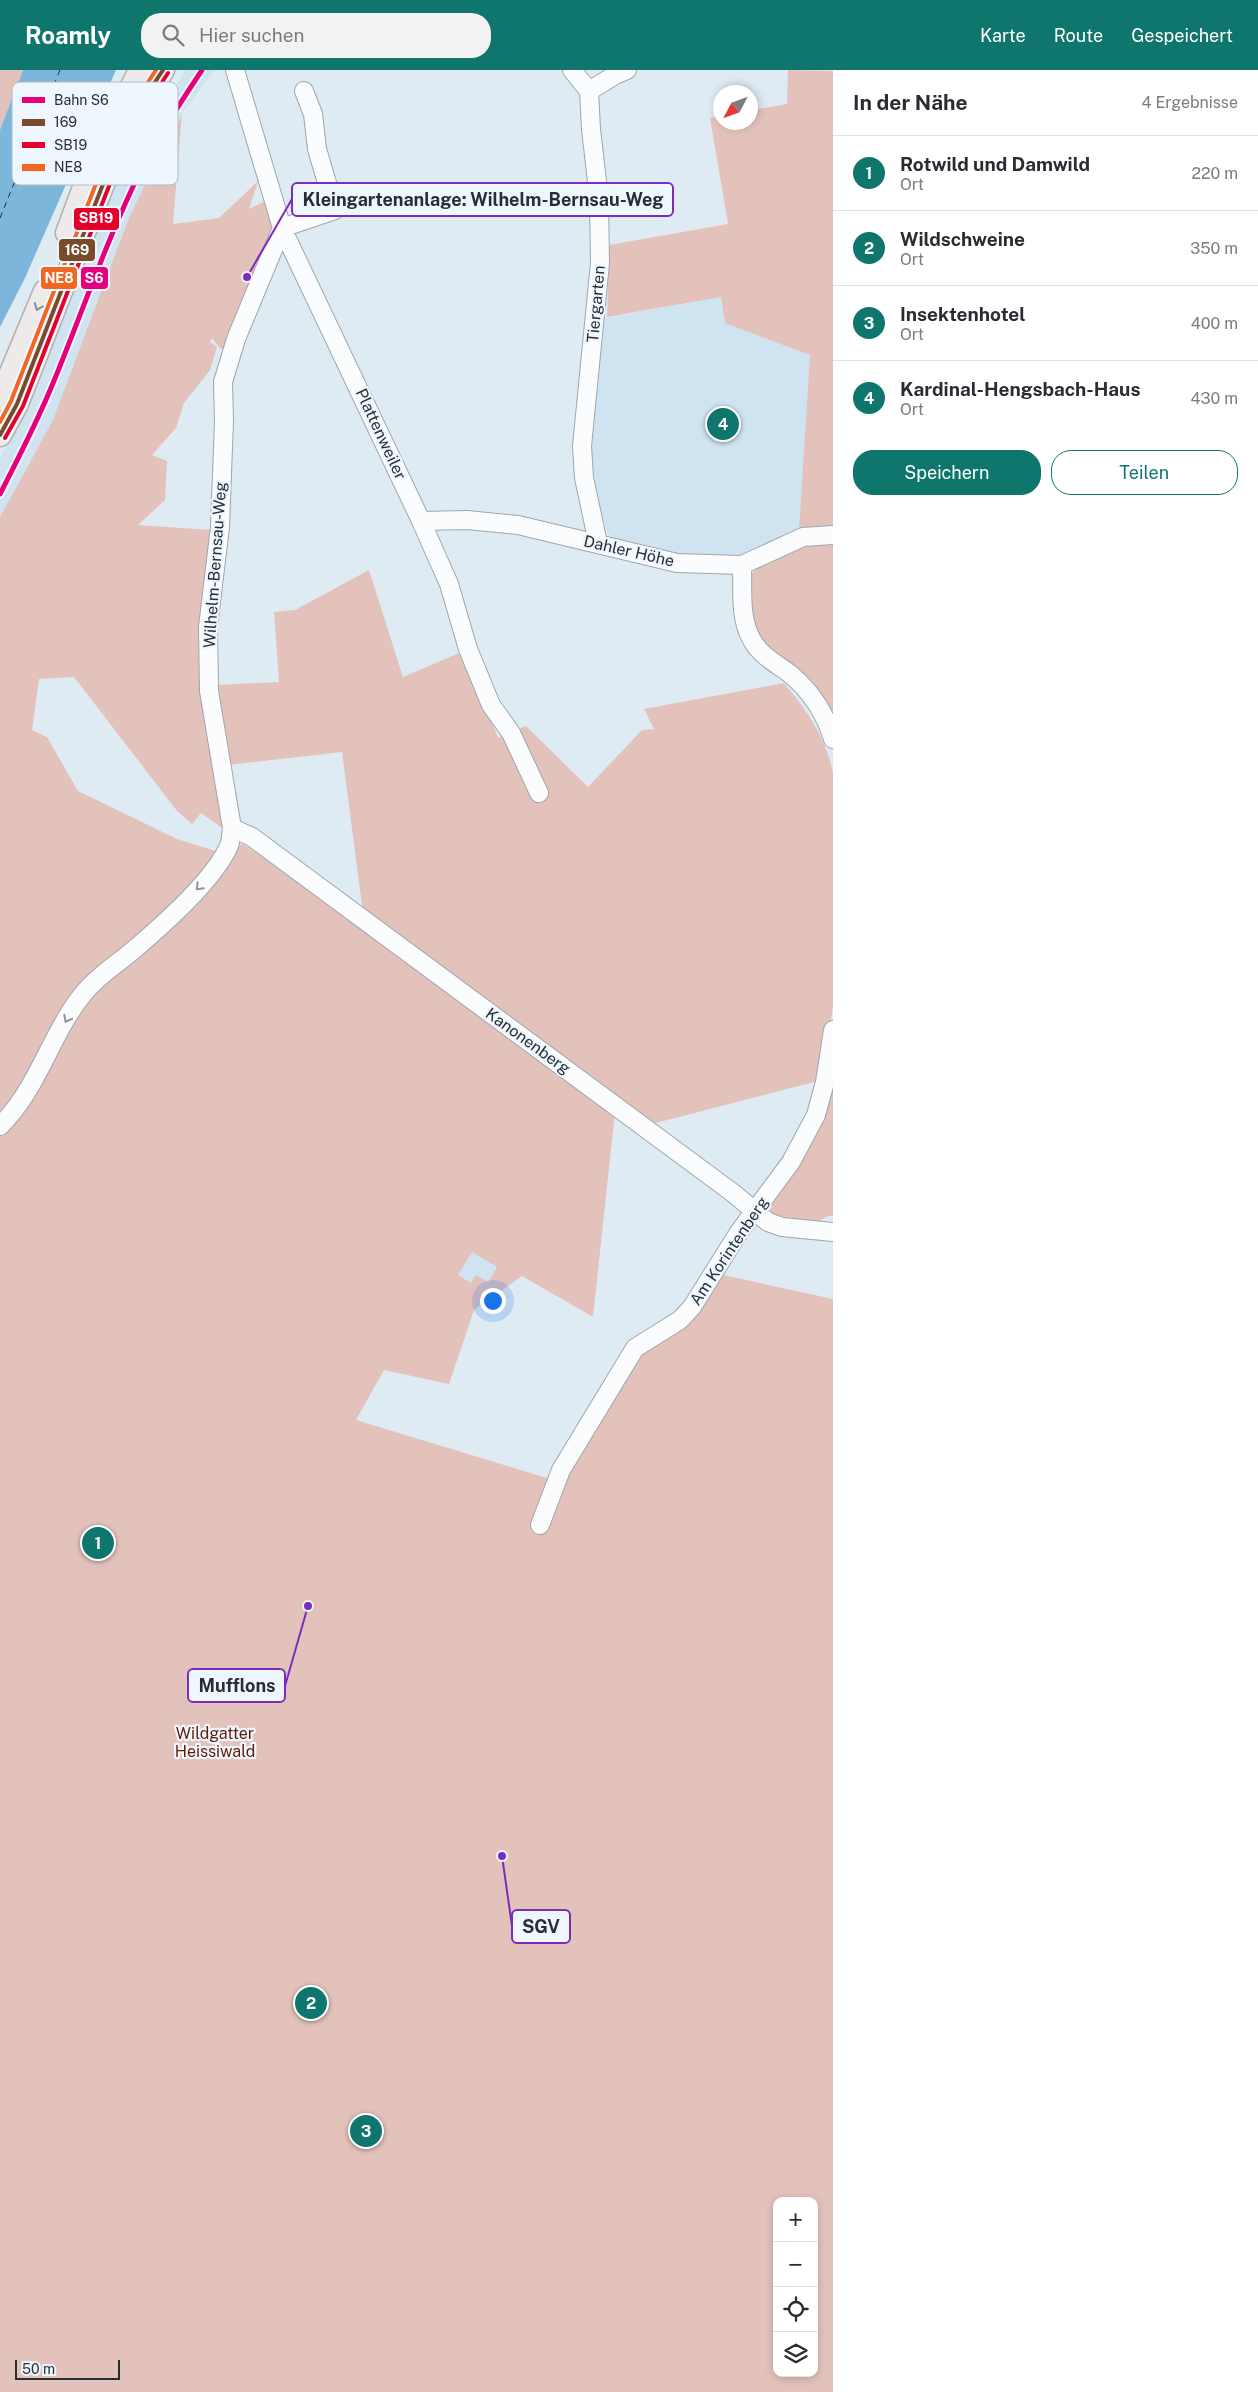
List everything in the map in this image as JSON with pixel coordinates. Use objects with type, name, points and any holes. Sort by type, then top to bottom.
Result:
[{"type":"main road","points":[[134,82],[140,70]]},
{"type":"main road","points":[[155,82],[163,70]]},
{"type":"main road","points":[[0,399],[37,311],[85,185]]},
{"type":"main road","points":[[0,435],[24,387],[103,185]]},
{"type":"street","name":"Plattenweiler","points":[[235,70],[282,228],[421,521],[448,584],[468,649],[492,705],[511,733],[539,793]]},
{"type":"street","points":[[572,70],[589,91],[616,74],[627,70]]},
{"type":"street","name":"Tiergarten","points":[[589,91],[591,129],[599,198],[600,263],[582,446],[584,478],[598,543]]},
{"type":"street","points":[[282,228],[335,210],[317,149],[313,114],[304,92]]},
{"type":"street","name":"Wilhelm-Bernsau-Weg","points":[[0,1126],[32,1085],[70,1013],[82,995],[96,980],[137,947],[203,884],[228,848],[232,828],[209,691],[208,627],[220,527],[224,421],[223,382],[236,339],[282,228]]},
{"type":"street","name":"Dahler Höhe","points":[[421,521],[467,520],[518,525],[677,563],[742,565],[802,537],[833,535]]},
{"type":"street","points":[[742,565],[744,618],[751,639],[758,651],[790,674],[814,699],[833,739]]},
{"type":"street","name":"Kanonenberg","points":[[232,828],[252,837],[733,1193],[768,1222],[782,1227],[833,1232]]},
{"type":"street","name":"Am Korintenberg","points":[[540,1524],[561,1470],[635,1348],[680,1320],[692,1307],[739,1232],[791,1162],[816,1115],[825,1082],[833,1030]]},
{"type":"shaded area","points":[[186,70],[215,70],[182,113],[178,124],[178,82]]},
{"type":"shaded area","points":[[115,185],[145,185],[53,420],[0,517],[0,458],[30,399]]},
{"type":"shaded area","points":[[721,297],[725,323],[811,355],[799,529],[744,557],[688,560],[612,538],[608,533],[593,487],[588,445],[601,319]]},
{"type":"shaded area","points":[[472,1252],[498,1267],[488,1282],[471,1283],[458,1275]]},
{"type":"green space","points":[[0,70],[23,70],[18,82],[12,82],[12,99],[0,130]]},
{"type":"green space","points":[[788,70],[833,71],[833,530],[799,529],[810,355],[725,323],[721,297],[607,317],[609,245],[728,224],[710,118],[713,117],[713,130],[758,130],[758,109],[787,104]]},
{"type":"green space","points":[[182,113],[178,162],[178,124]]},
{"type":"green space","name":"Wildgatter Heissiwald","points":[[258,181],[249,209],[269,199],[275,223],[226,351],[220,348],[212,338],[210,342],[217,347],[210,370],[184,403],[176,428],[152,455],[167,461],[165,500],[138,525],[211,530],[198,635],[203,693],[225,830],[201,813],[192,824],[177,811],[74,677],[39,679],[32,730],[47,737],[78,791],[177,839],[232,856],[242,843],[385,942],[615,1112],[593,1317],[522,1276],[474,1310],[449,1384],[384,1370],[356,1420],[563,1483],[641,1347],[719,1274],[833,1299],[833,2392],[0,2392],[0,517],[53,420],[127,223],[145,185],[176,185],[173,224],[219,218]],"holes":[[[472,1252],[497,1267],[488,1282],[476,1275],[471,1283],[458,1275]]]},
{"type":"green space","points":[[813,544],[833,545],[833,733],[762,648],[746,600],[752,574],[757,567],[785,553]]},
{"type":"green space","points":[[369,570],[403,677],[464,651],[498,738],[526,726],[588,787],[642,730],[654,729],[644,709],[784,683],[820,736],[826,748],[833,773],[833,1006],[822,1080],[648,1125],[363,913],[342,752],[227,765],[216,685],[279,682],[274,612],[295,610]]},
{"type":"green space","points":[[833,1058],[833,1216],[811,1225],[794,1225],[767,1211],[766,1207]]},
{"type":"water","points":[[23,70],[116,70],[111,82],[18,82]]},
{"type":"water","points":[[12,99],[12,185],[66,185],[25,278],[0,327],[0,130]]},
{"type":"ferry route","points":[[55,82],[60,70]]},
{"type":"ferry route","points":[[0,218],[13,185]]},
{"type":"rail line","name":"S6","points":[[178,107],[202,70]]},
{"type":"rail line","name":"S6","points":[[0,494],[45,401],[105,251],[134,185]]},
{"type":"transit line","name":"NE8","points":[[148,82],[156,70]]},
{"type":"transit line","name":"169","points":[[155,82],[163,70]]},
{"type":"transit line","name":"SB19","points":[[162,82],[168,73]]},
{"type":"transit line","name":"NE8","points":[[0,422],[11,401],[96,185]]},
{"type":"transit line","name":"169","points":[[0,435],[17,404],[103,185]]},
{"type":"transit line","name":"SB19","points":[[5,438],[23,406],[109,185]]},
{"type":"place","name":"Kleingartenanlage: Wilhelm-Bernsau-Weg","points":[[247,277]]},
{"type":"place","name":"Kardinal-Hengsbach-Haus","points":[[723,424]]},
{"type":"place","name":"Rotwild und Damwild","points":[[98,1543]]},
{"type":"place","name":"Mufflons","points":[[308,1606]]},
{"type":"place","name":"SGV","points":[[502,1856]]},
{"type":"place","name":"Wildschweine","points":[[311,2003]]},
{"type":"place","name":"Insektenhotel","points":[[366,2131]]}]
